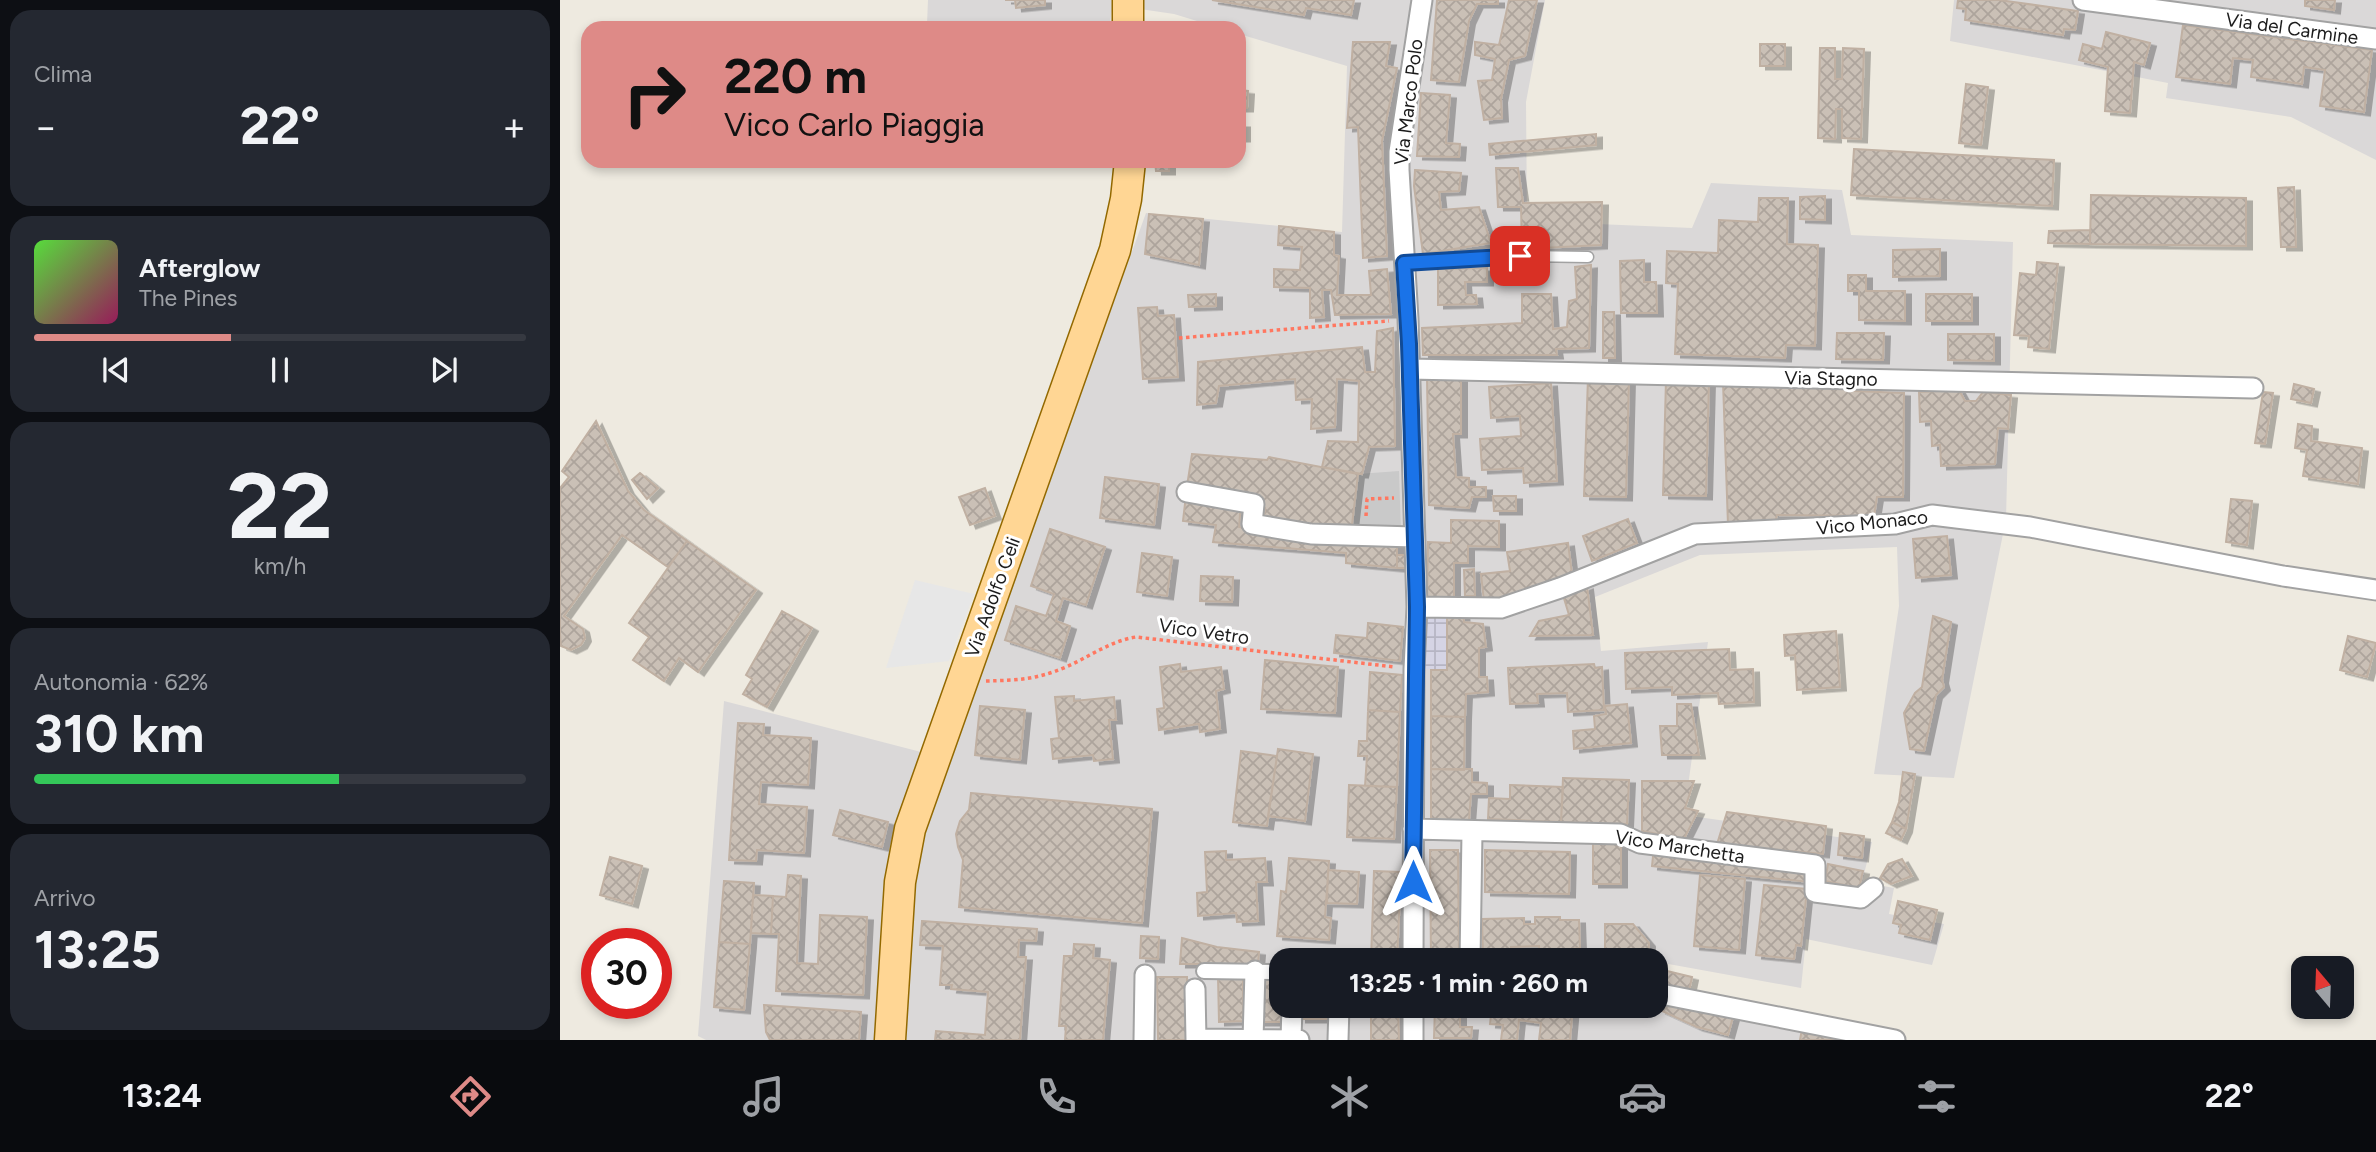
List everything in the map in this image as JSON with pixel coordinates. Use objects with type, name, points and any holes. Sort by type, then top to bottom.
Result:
[{"type":"main road","points":[[1128,0],[1128,21]]},
{"type":"main road","name":"Via Adolfo Celi","points":[[890,1040],[900,882],[909,829],[1115,250],[1129,168]]},
{"type":"street","name":"Via Marco Polo","points":[[1413,948],[1414,669],[1417,607],[1410,369],[1399,152],[1422,0]]},
{"type":"street","name":"Via del Carmine","points":[[2083,0],[2376,39]]},
{"type":"street","name":"Via Stagno","points":[[1410,369],[2253,388]]},
{"type":"street","points":[[1187,492],[1254,504],[1252,524],[1311,534],[1414,537]]},
{"type":"street","name":"Vico Monaco","points":[[1417,607],[1501,608],[1560,588],[1695,534],[1895,524],[1932,516],[2030,527],[2283,576],[2376,590]]},
{"type":"street","name":"Vico Marchetta","points":[[1413,829],[1620,834],[1640,843],[1815,865],[1815,892],[1861,898],[1873,888]]},
{"type":"street","points":[[1470,948],[1472,832]]},
{"type":"street","points":[[1204,971],[1269,972]]},
{"type":"street","points":[[1253,1040],[1255,971]]},
{"type":"street","points":[[1144,1040],[1145,975]]},
{"type":"street","points":[[1195,989],[1196,1039],[1299,1040]]},
{"type":"street","points":[[1668,995],[1895,1040]]},
{"type":"street","points":[[1291,1040],[1292,1018]]},
{"type":"street","points":[[1338,1040],[1339,1018]]},
{"type":"street","points":[[1413,1018],[1413,1040]]},
{"type":"lane","points":[[1404,263],[1520,256],[1588,257]]},
{"type":"path","points":[[1179,338],[1408,319]]},
{"type":"path","points":[[1366,536],[1367,499],[1395,498]]},
{"type":"path","name":"Vico Vetro","points":[[998,681],[1010,682],[1042,676],[1114,643],[1136,637],[1414,669]]},
{"type":"shaded area","points":[[928,0],[1545,0],[1526,102],[1527,221],[1692,228],[1711,183],[1842,190],[1851,235],[2013,242],[2006,519],[1954,778],[1874,774],[1899,606],[1897,547],[1700,555],[1595,597],[1601,651],[1708,642],[1684,815],[1872,842],[1862,882],[1894,888],[1889,914],[1944,924],[1932,965],[1806,939],[1801,988],[1668,964],[1668,948],[1269,948],[1269,1018],[1668,1018],[1668,1003],[1861,1040],[706,1040],[698,1036],[724,701],[948,759],[1146,213],[1342,232],[1347,66],[1246,36],[1246,21],[1197,21],[1174,14],[1113,5],[1110,21],[927,21]]},
{"type":"shaded area","points":[[1954,0],[2376,0],[2376,160],[2291,117],[2166,98],[2168,83],[1950,41]]},
{"type":"shaded area","points":[[1399,471],[1401,533],[1351,533],[1358,474]]},
{"type":"shaded area","points":[[915,580],[974,594],[949,661],[886,668]]},
{"type":"shaded area","points":[[1417,607],[1447,607],[1447,670],[1414,669]]},
{"type":"building","points":[[1015,0],[1045,0],[1045,5],[1016,8]]},
{"type":"building","points":[[1212,0],[1354,0],[1351,15],[1306,8],[1304,15]]},
{"type":"building","points":[[1437,0],[1498,0],[1498,4],[1477,4],[1469,21],[1459,82],[1431,80]]},
{"type":"building","points":[[1509,0],[1537,0],[1525,56],[1509,60],[1501,99],[1502,118],[1484,120],[1478,81],[1492,80],[1495,59],[1475,55],[1475,42],[1499,45]]},
{"type":"building","points":[[1958,0],[1999,0],[2078,11],[2075,30],[2064,29],[2063,35],[1965,20],[1966,9],[1957,8]]},
{"type":"building","points":[[2305,0],[2335,0],[2334,10],[2305,6]]},
{"type":"building","points":[[2183,25],[2372,50],[2364,112],[2320,106],[2325,70],[2304,67],[2302,84],[2251,77],[2253,60],[2233,58],[2230,84],[2176,77]]},
{"type":"building","points":[[2106,32],[2150,43],[2144,65],[2134,62],[2130,113],[2105,111],[2108,67],[2079,60],[2083,44],[2102,49]]},
{"type":"building","points":[[1353,42],[1390,42],[1386,66],[1397,68],[1382,141],[1387,256],[1363,258],[1358,127],[1347,128]]},
{"type":"building","points":[[1760,44],[1785,44],[1785,66],[1760,66]]},
{"type":"building","points":[[1820,48],[1835,48],[1835,79],[1842,79],[1843,48],[1864,49],[1861,139],[1842,138],[1842,109],[1836,109],[1835,139],[1818,138]]},
{"type":"building","points":[[1966,84],[1988,87],[1981,145],[1959,143]]},
{"type":"building","points":[[1421,93],[1450,95],[1446,143],[1460,144],[1459,157],[1417,156]]},
{"type":"building","points":[[1596,134],[1596,145],[1490,155],[1489,144]]},
{"type":"building","points":[[1854,149],[2054,160],[2052,206],[1851,195]]},
{"type":"building","points":[[1156,168],[1169,168],[1169,171],[1156,171]]},
{"type":"building","points":[[1496,168],[1518,168],[1523,203],[1602,202],[1601,245],[1522,249],[1521,207],[1498,207]]},
{"type":"building","points":[[1415,170],[1461,173],[1459,191],[1439,192],[1441,210],[1479,207],[1491,243],[1423,254],[1414,186]]},
{"type":"building","points":[[2294,187],[2296,247],[2281,247],[2278,188]]},
{"type":"building","points":[[2091,195],[2246,198],[2246,246],[2090,244]]},
{"type":"building","points":[[1825,196],[1825,220],[1800,219],[1800,197]]},
{"type":"building","points":[[1759,198],[1788,198],[1787,244],[1818,245],[1815,346],[1786,345],[1785,358],[1675,354],[1678,284],[1666,283],[1667,251],[1718,253],[1719,220],[1758,222]]},
{"type":"building","points":[[1149,214],[1203,219],[1199,265],[1145,254]]},
{"type":"building","points":[[1279,226],[1334,232],[1334,255],[1339,256],[1337,295],[1371,295],[1369,271],[1387,269],[1391,314],[1335,315],[1331,290],[1322,290],[1324,317],[1310,318],[1310,288],[1274,287],[1274,269],[1300,270],[1302,247],[1278,245]]},
{"type":"building","points":[[2090,230],[2090,244],[2048,243],[2049,231]]},
{"type":"building","points":[[1940,249],[1940,276],[1893,277],[1893,250]]},
{"type":"building","points":[[1644,260],[1644,282],[1656,282],[1657,313],[1621,313],[1620,261]]},
{"type":"building","points":[[2037,262],[2058,264],[2049,349],[2028,347],[2029,336],[2014,335],[2020,273],[2036,275]]},
{"type":"building","points":[[1591,265],[1589,348],[1556,349],[1557,355],[1423,355],[1422,328],[1522,323],[1522,294],[1551,294],[1553,329],[1567,327],[1569,301],[1577,299],[1575,267]]},
{"type":"building","points":[[1487,268],[1487,282],[1465,282],[1466,295],[1476,295],[1477,304],[1438,305],[1438,269]]},
{"type":"building","points":[[1848,275],[1866,275],[1866,291],[1905,291],[1905,321],[1859,320],[1859,291],[1848,291]]},
{"type":"building","points":[[1216,294],[1216,306],[1189,307],[1188,295]]},
{"type":"building","points":[[1926,294],[1972,294],[1972,321],[1926,321]]},
{"type":"building","points":[[1157,307],[1158,316],[1174,315],[1178,377],[1143,379],[1138,308]]},
{"type":"building","points":[[1603,312],[1614,312],[1615,358],[1603,358]]},
{"type":"building","points":[[1393,328],[1395,446],[1369,447],[1362,474],[1322,467],[1328,441],[1358,442],[1359,381],[1337,379],[1335,427],[1311,429],[1312,399],[1296,400],[1295,379],[1219,386],[1216,403],[1197,405],[1198,362],[1362,347],[1365,372],[1375,372],[1377,331]]},
{"type":"building","points":[[1837,333],[1884,333],[1883,360],[1836,359]]},
{"type":"building","points":[[1948,334],[1994,334],[1994,361],[1948,360]]},
{"type":"building","points":[[1427,377],[1461,379],[1461,434],[1453,434],[1456,477],[1469,478],[1469,487],[1486,487],[1486,497],[1472,497],[1469,508],[1429,505]]},
{"type":"building","points":[[1588,377],[1629,378],[1626,497],[1584,496]]},
{"type":"building","points":[[1666,379],[1709,380],[1706,496],[1663,495]]},
{"type":"building","points":[[1723,382],[1855,382],[1854,391],[1904,393],[1903,497],[1877,497],[1874,516],[1777,515],[1775,523],[1728,525]]},
{"type":"building","points":[[1551,383],[1557,481],[1524,483],[1523,468],[1482,470],[1480,439],[1521,436],[1520,416],[1491,418],[1489,387]]},
{"type":"building","points":[[2294,384],[2314,389],[2311,403],[2291,399]]},
{"type":"building","points":[[1959,390],[1965,401],[1976,401],[1983,392],[2011,395],[2008,429],[1998,428],[1995,464],[1941,466],[1940,445],[1932,446],[1931,421],[1920,422],[1919,392]]},
{"type":"building","points":[[2263,392],[2273,393],[2265,444],[2255,443]]},
{"type":"building","points":[[596,421],[628,491],[644,510],[687,541],[668,567],[622,535],[564,616],[583,629],[585,638],[581,645],[571,650],[561,646],[560,634],[560,488],[569,477],[562,471]]},
{"type":"building","points":[[2298,424],[2312,426],[2311,441],[2362,448],[2358,484],[2303,476],[2307,450],[2295,448]]},
{"type":"building","points":[[1192,454],[1267,460],[1269,457],[1358,474],[1351,533],[1264,517],[1265,508],[1258,504],[1187,486]]},
{"type":"building","points":[[640,473],[658,488],[647,499],[632,480]]},
{"type":"building","points":[[1105,477],[1159,484],[1154,525],[1100,518]]},
{"type":"building","points":[[985,488],[995,516],[970,525],[959,497]]},
{"type":"building","points":[[1186,495],[1241,503],[1239,527],[1321,540],[1397,540],[1397,568],[1346,563],[1346,553],[1213,542],[1216,525],[1183,521]]},
{"type":"building","points":[[1493,496],[1516,496],[1516,511],[1494,511]]},
{"type":"building","points":[[2231,499],[2252,501],[2247,545],[2226,542]]},
{"type":"building","points":[[1628,519],[1637,543],[1592,561],[1583,536]]},
{"type":"building","points":[[1451,520],[1499,521],[1499,547],[1468,546],[1468,563],[1454,563],[1454,599],[1427,598],[1428,542],[1451,543]]},
{"type":"building","points":[[1050,529],[1105,547],[1086,605],[1063,598],[1056,621],[1070,626],[1060,658],[1005,640],[1016,606],[1046,616],[1054,594],[1031,586]]},
{"type":"building","points":[[1947,536],[1951,575],[1916,578],[1913,539]]},
{"type":"building","points":[[687,541],[756,590],[698,672],[679,658],[664,681],[633,660],[649,637],[629,623]]},
{"type":"building","points":[[1568,543],[1572,574],[1528,597],[1484,602],[1481,574],[1510,571],[1507,552]]},
{"type":"building","points":[[1142,553],[1172,557],[1167,596],[1137,592]]},
{"type":"building","points":[[1397,555],[1406,555],[1406,568],[1397,568]]},
{"type":"building","points":[[1474,569],[1475,596],[1465,596],[1464,570]]},
{"type":"building","points":[[1201,576],[1233,577],[1232,602],[1200,601]]},
{"type":"building","points":[[1587,586],[1593,635],[1530,636],[1539,621],[1569,615],[1563,595]]},
{"type":"building","points":[[782,611],[812,628],[767,707],[743,694],[752,679],[746,675]]},
{"type":"building","points":[[1463,612],[1464,622],[1483,624],[1486,647],[1479,648],[1479,677],[1487,677],[1488,692],[1466,694],[1465,717],[1431,716],[1431,670],[1447,670],[1447,613]]},
{"type":"building","points":[[1933,616],[1951,622],[1942,680],[1944,687],[1936,695],[1924,751],[1910,749],[1904,713],[1915,693],[1922,687]]},
{"type":"building","points":[[1368,623],[1403,627],[1400,661],[1334,653],[1336,635],[1367,638]]},
{"type":"building","points":[[1836,631],[1840,687],[1797,690],[1795,655],[1785,656],[1784,635]]},
{"type":"building","points":[[2348,636],[2376,643],[2367,677],[2340,670]]},
{"type":"building","points":[[1729,649],[1730,670],[1753,669],[1754,702],[1719,704],[1718,693],[1672,695],[1672,687],[1626,689],[1625,653]]},
{"type":"building","points":[[1265,660],[1338,667],[1335,713],[1261,709]]},
{"type":"building","points":[[1180,664],[1181,672],[1221,667],[1224,689],[1216,691],[1220,729],[1200,732],[1199,724],[1159,730],[1157,709],[1164,708],[1160,667]]},
{"type":"building","points":[[1594,664],[1595,668],[1602,667],[1604,710],[1568,712],[1567,693],[1537,694],[1538,703],[1510,704],[1508,668]]},
{"type":"building","points":[[1370,672],[1402,675],[1400,712],[1368,710]]},
{"type":"building","points":[[1074,696],[1074,701],[1114,697],[1116,720],[1109,720],[1113,759],[1094,761],[1093,755],[1053,759],[1051,739],[1059,738],[1055,697]]},
{"type":"building","points":[[1627,704],[1631,743],[1574,749],[1573,731],[1595,729],[1594,716],[1606,714],[1605,706]]},
{"type":"building","points":[[1677,704],[1691,704],[1699,755],[1662,755],[1660,726],[1677,726]]},
{"type":"building","points":[[980,706],[1025,710],[1020,760],[975,755]]},
{"type":"building","points":[[1368,710],[1400,712],[1397,787],[1365,786],[1367,756],[1358,756],[1359,741],[1367,741]]},
{"type":"building","points":[[1431,716],[1465,717],[1464,770],[1431,769]]},
{"type":"building","points":[[738,723],[764,724],[763,735],[811,738],[808,785],[761,782],[759,804],[807,807],[804,853],[757,850],[756,861],[729,860]]},
{"type":"building","points":[[1278,749],[1313,754],[1305,821],[1268,816]]},
{"type":"building","points":[[1241,751],[1277,756],[1267,826],[1233,822]]},
{"type":"building","points":[[1431,769],[1472,769],[1472,782],[1487,783],[1487,794],[1471,794],[1469,820],[1431,826]]},
{"type":"building","points":[[1903,772],[1915,774],[1906,829],[1892,822],[1899,802]]},
{"type":"building","points":[[1563,778],[1629,780],[1627,824],[1561,822]]},
{"type":"building","points":[[1642,781],[1694,781],[1685,808],[1698,811],[1684,839],[1642,831]]},
{"type":"building","points":[[1349,785],[1397,787],[1394,839],[1347,837]]},
{"type":"building","points":[[1510,785],[1563,787],[1561,822],[1488,819],[1489,798],[1510,799]]},
{"type":"building","points":[[971,793],[1152,809],[1142,923],[959,907],[963,860],[956,834],[960,821],[969,810]]},
{"type":"building","points":[[840,810],[888,822],[882,847],[833,835]]},
{"type":"building","points":[[1727,812],[1826,826],[1823,854],[1717,844]]},
{"type":"building","points":[[1892,822],[1906,829],[1901,840],[1886,833]]},
{"type":"building","points":[[1840,833],[1864,836],[1862,858],[1838,855]]},
{"type":"building","points":[[1593,838],[1621,840],[1621,884],[1593,884]]},
{"type":"building","points":[[1654,847],[1811,866],[1810,882],[1652,866]]},
{"type":"building","points":[[1430,850],[1458,850],[1459,948],[1431,948]]},
{"type":"building","points":[[1485,850],[1570,852],[1569,894],[1485,892]]},
{"type":"building","points":[[1226,851],[1226,860],[1265,858],[1267,882],[1256,882],[1258,921],[1237,922],[1236,913],[1198,916],[1197,893],[1207,892],[1205,852]]},
{"type":"building","points":[[610,857],[642,866],[632,904],[600,895]]},
{"type":"building","points":[[1289,858],[1329,861],[1325,917],[1331,918],[1329,940],[1277,936],[1281,891],[1286,892]]},
{"type":"building","points":[[1902,859],[1912,876],[1891,884],[1880,878],[1888,864]]},
{"type":"building","points":[[1828,864],[1863,871],[1859,888],[1825,881]]},
{"type":"building","points":[[1328,870],[1359,872],[1357,904],[1327,903]]},
{"type":"building","points":[[1374,871],[1401,872],[1398,948],[1371,948]]},
{"type":"building","points":[[788,875],[801,876],[797,963],[818,964],[820,915],[867,917],[863,995],[776,991],[779,934],[771,934],[773,896],[786,897]]},
{"type":"building","points":[[1700,875],[1745,879],[1739,950],[1694,946]]},
{"type":"building","points":[[724,881],[754,883],[750,944],[719,942]]},
{"type":"building","points":[[1764,885],[1807,889],[1801,946],[1796,945],[1794,959],[1756,955]]},
{"type":"building","points":[[753,895],[773,896],[771,934],[751,933]]},
{"type":"building","points":[[1898,901],[1937,910],[1930,940],[1899,933],[1901,925],[1893,923]]},
{"type":"building","points":[[1535,917],[1579,920],[1580,948],[1483,948],[1482,919],[1524,918],[1524,924],[1535,924]]},
{"type":"building","points":[[922,921],[1037,929],[1036,941],[1019,940],[1018,957],[1026,957],[1020,1040],[935,1040],[936,1031],[985,1035],[988,992],[951,989],[952,985],[940,985],[943,946],[920,945]]},
{"type":"building","points":[[1605,924],[1633,924],[1649,943],[1649,948],[1605,948]]},
{"type":"building","points":[[1141,936],[1159,937],[1158,959],[1140,958]]},
{"type":"building","points":[[1182,938],[1217,947],[1259,952],[1258,964],[1180,964]]},
{"type":"building","points":[[719,942],[750,944],[744,1010],[714,1007]]},
{"type":"building","points":[[1074,944],[1094,945],[1093,958],[1110,960],[1103,1040],[1065,1040],[1066,1026],[1059,1026],[1064,956],[1073,956]]},
{"type":"building","points":[[1668,971],[1692,977],[1689,991],[1668,987]]},
{"type":"building","points":[[1218,976],[1243,976],[1243,1021],[1219,1022]]},
{"type":"building","points":[[1259,976],[1269,976],[1269,1018],[1285,1018],[1285,1022],[1259,1022]]},
{"type":"building","points":[[1157,977],[1187,977],[1188,1040],[1158,1040]]},
{"type":"building","points":[[1668,1000],[1733,1017],[1728,1035],[1697,1027],[1668,1014]]},
{"type":"building","points":[[764,1005],[861,1012],[859,1040],[770,1040],[766,1032]]},
{"type":"building","points":[[1371,1018],[1398,1018],[1399,1040],[1371,1040]]},
{"type":"building","points":[[1435,1018],[1460,1018],[1460,1027],[1472,1027],[1471,1038],[1434,1038]]},
{"type":"building","points":[[1491,1018],[1572,1018],[1570,1040],[1539,1040],[1541,1023],[1519,1020],[1517,1040],[1501,1040],[1503,1025],[1490,1024]]},
{"type":"building","points":[[1802,1029],[1845,1040],[1800,1040]]},
{"type":"route","points":[[1413,882],[1417,607],[1404,263],[1520,256]]}]
